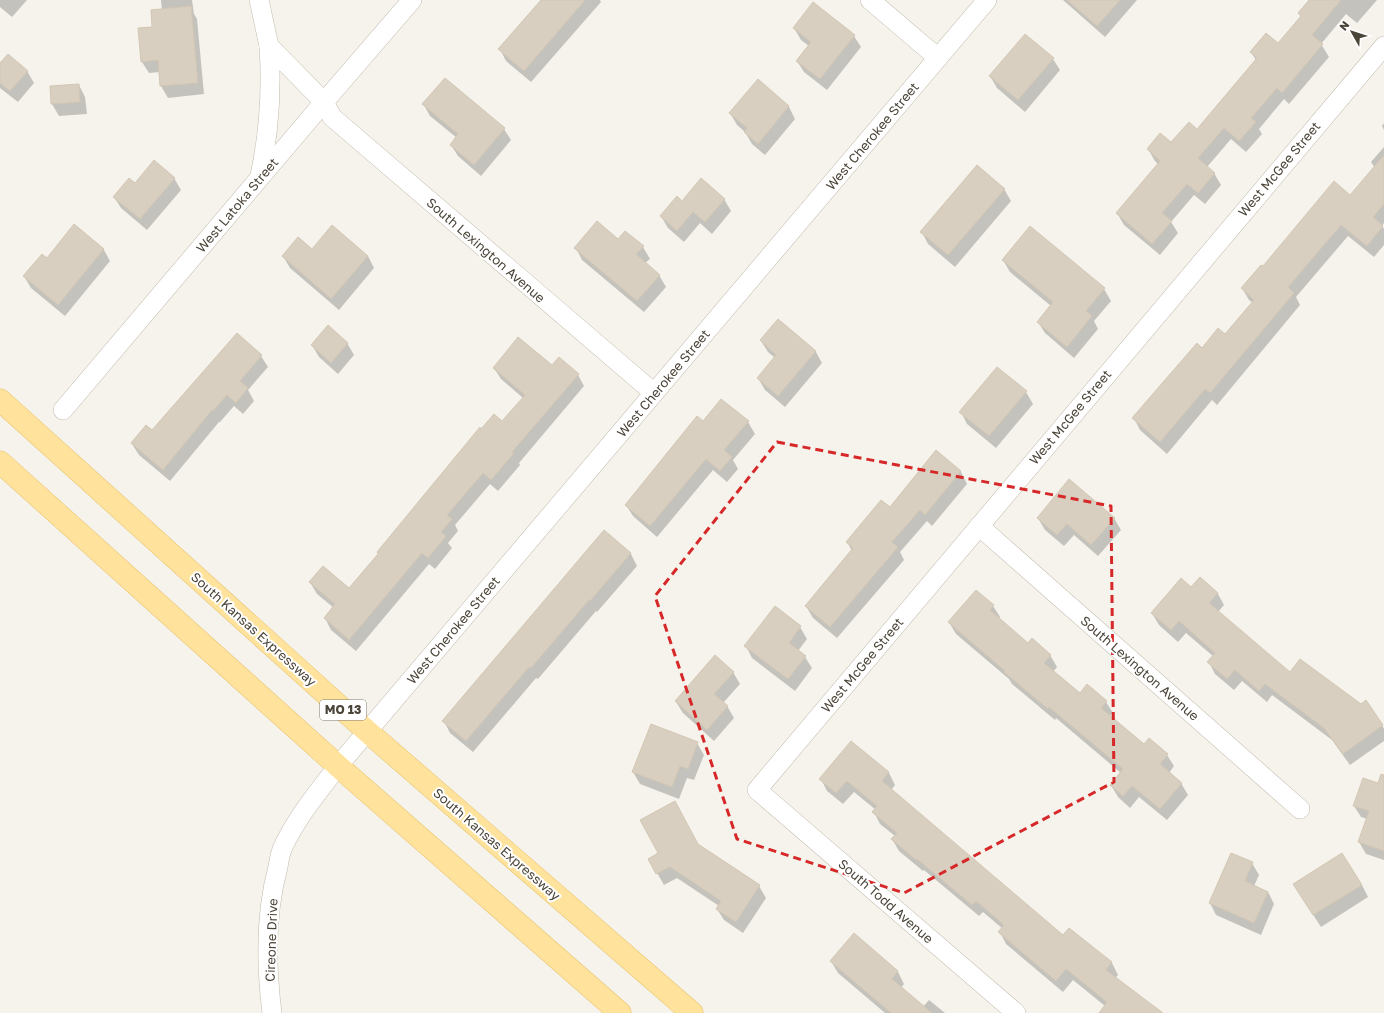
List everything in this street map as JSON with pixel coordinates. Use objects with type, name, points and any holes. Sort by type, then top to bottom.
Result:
[{"type":"main road","name":"South Kansas Expressway","points":[[0,400],[368,732],[692,1013]]},
{"type":"main road","points":[[0,462],[338,766],[620,1013]]},
{"type":"street","points":[[259,0],[269,46],[270,100],[265,153],[259,179]]},
{"type":"street","name":"West Latoka Street","points":[[63,410],[412,0]]},
{"type":"street","points":[[870,0],[938,58]]},
{"type":"street","name":"West Cherokee Street","points":[[338,766],[987,0]]},
{"type":"street","name":"South Lexington Avenue","points":[[269,46],[324,102],[332,117],[654,393]]},
{"type":"street","name":"West McGee Street","points":[[757,790],[1384,46]]},
{"type":"street","name":"South Lexington Avenue","points":[[979,526],[1300,809]]},
{"type":"street","name":"Cireone Drive","points":[[272,1013],[268,964],[270,904],[283,848],[297,820],[338,766]]},
{"type":"street","name":"South Todd Avenue","points":[[757,790],[1016,1013]]},
{"type":"highlighted area","points":[[777,442],[1111,506],[1114,782],[904,893],[737,839],[655,596]]},
{"type":"building","points":[[541,0],[585,0],[524,71],[498,49]]},
{"type":"building","points":[[1067,0],[1120,0],[1097,26]]},
{"type":"building","points":[[1309,0],[1341,0],[1312,35],[1323,44],[1282,93],[1277,88],[1251,118],[1256,122],[1239,141],[1224,128],[1198,158],[1215,173],[1198,193],[1187,184],[1162,213],[1172,221],[1152,244],[1116,213],[1160,161],[1147,149],[1160,133],[1171,142],[1189,122],[1197,129],[1257,58],[1250,52],[1266,33],[1278,43],[1301,16],[1298,13]]},
{"type":"building","points":[[813,2],[855,35],[820,79],[796,61],[811,42],[793,28]]},
{"type":"building","points":[[191,6],[198,83],[160,86],[158,60],[141,62],[138,28],[152,27],[151,10]]},
{"type":"building","points":[[1025,34],[1054,58],[1018,100],[989,76]]},
{"type":"building","points":[[8,54],[28,71],[10,91],[0,83],[0,63]]},
{"type":"building","points":[[445,78],[505,128],[474,165],[450,145],[458,134],[422,104]]},
{"type":"building","points":[[758,79],[789,106],[758,144],[744,132],[747,128],[729,113]]},
{"type":"building","points":[[79,84],[80,102],[51,104],[50,86]]},
{"type":"building","points":[[1384,155],[1384,204],[1373,217],[1383,226],[1367,246],[1341,225],[1288,287],[1294,293],[1210,393],[1205,389],[1160,442],[1132,418],[1197,343],[1202,348],[1218,328],[1225,334],[1254,300],[1241,288],[1261,265],[1263,266],[1334,181],[1350,195]]},
{"type":"building","points":[[154,160],[175,178],[140,219],[113,197],[129,178],[135,183]]},
{"type":"building","points":[[977,165],[1005,189],[948,255],[920,232]]},
{"type":"building","points":[[701,178],[725,199],[705,222],[693,212],[677,231],[660,216],[677,196],[682,201]]},
{"type":"building","points":[[597,221],[618,239],[625,231],[644,246],[636,254],[660,275],[637,301],[574,248]]},
{"type":"building","points":[[74,224],[104,249],[58,305],[23,276],[42,254],[47,258]]},
{"type":"building","points":[[332,225],[368,256],[331,299],[282,256],[298,237],[312,249]]},
{"type":"building","points":[[1030,226],[1105,288],[1086,311],[1092,316],[1067,347],[1037,322],[1053,302],[1002,260]]},
{"type":"building","points":[[778,319],[816,351],[778,396],[757,378],[776,355],[760,340]]},
{"type":"building","points":[[328,325],[348,343],[331,363],[311,345]]},
{"type":"building","points":[[237,333],[262,355],[240,381],[248,388],[236,403],[227,395],[213,411],[212,410],[163,470],[131,443],[146,425],[152,430]]},
{"type":"building","points":[[518,337],[552,365],[559,357],[579,374],[512,452],[514,453],[491,480],[483,473],[447,515],[452,519],[441,532],[446,536],[428,558],[422,553],[349,640],[324,618],[335,604],[309,582],[323,566],[349,588],[480,427],[481,429],[494,414],[502,421],[525,395],[493,368]]},
{"type":"building","points":[[997,367],[1027,391],[989,436],[959,412]]},
{"type":"building","points":[[721,399],[749,421],[724,450],[732,457],[720,471],[706,459],[650,526],[625,505],[697,416],[703,421]]},
{"type":"building","points":[[936,450],[961,471],[925,515],[920,510],[892,542],[898,547],[830,627],[805,606],[853,548],[846,542],[881,500],[890,507]]},
{"type":"building","points":[[1069,479],[1115,518],[1091,545],[1067,524],[1057,535],[1037,518]]},
{"type":"building","points":[[604,530],[631,553],[531,668],[529,667],[466,741],[442,721]]},
{"type":"building","points":[[1200,577],[1218,593],[1209,603],[1290,672],[1300,659],[1361,704],[1366,700],[1383,725],[1343,754],[1324,728],[1265,684],[1259,691],[1235,670],[1227,679],[1207,662],[1215,653],[1179,621],[1171,630],[1151,613],[1181,578],[1191,587]]},
{"type":"building","points":[[976,590],[994,605],[990,610],[1028,643],[1032,638],[1051,655],[1044,663],[1080,693],[1087,684],[1107,701],[1101,708],[1144,744],[1149,738],[1168,754],[1160,764],[1182,783],[1160,809],[1132,786],[1123,796],[1110,785],[1123,769],[1049,707],[1048,709],[948,622]]},
{"type":"building","points":[[775,606],[801,626],[789,643],[806,656],[788,679],[744,646]]},
{"type":"building","points":[[715,655],[734,672],[714,694],[728,706],[707,730],[675,701]]},
{"type":"building","points":[[651,724],[698,742],[688,769],[680,766],[672,787],[632,772]]},
{"type":"building","points":[[851,741],[889,772],[882,781],[1063,935],[1069,928],[1112,962],[1106,970],[1163,1013],[1099,1013],[1107,1002],[1066,969],[1056,981],[998,932],[1004,925],[976,901],[972,905],[891,839],[897,833],[872,812],[877,806],[847,781],[836,793],[819,779]]},
{"type":"building","points":[[1381,774],[1384,775],[1384,851],[1358,842],[1369,811],[1353,806],[1363,778],[1378,783]]},
{"type":"building","points":[[675,801],[698,844],[760,885],[736,922],[716,909],[721,901],[670,867],[656,874],[648,859],[658,853],[640,820]]},
{"type":"building","points":[[1231,853],[1253,862],[1245,881],[1268,892],[1254,923],[1209,903]]},
{"type":"building","points":[[1342,853],[1362,885],[1313,915],[1293,884]]},
{"type":"building","points":[[854,933],[898,971],[892,979],[932,1013],[891,1013],[830,961]]}]
